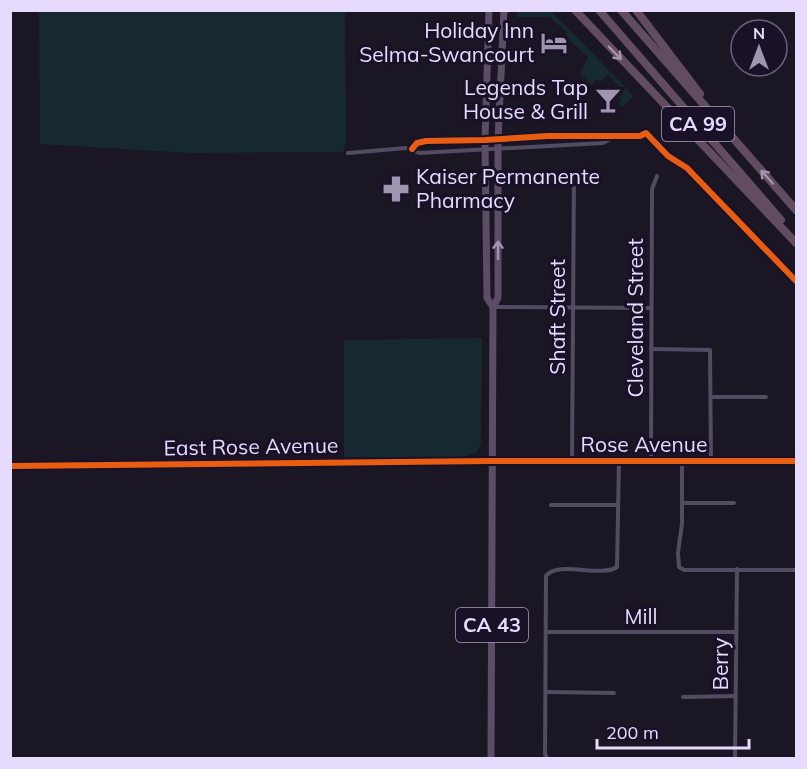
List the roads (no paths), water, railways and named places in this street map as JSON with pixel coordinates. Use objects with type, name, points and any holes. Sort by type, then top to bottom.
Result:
[{"type":"highway","points":[[575,10],[796,243]]},
{"type":"highway","name":"CA 99","points":[[599,10],[796,238]]},
{"type":"highway","name":"CA 99","points":[[621,10],[796,210]]},
{"type":"highway","points":[[636,10],[737,143]]},
{"type":"main road","name":"CA 43","points":[[489,10],[485,150],[487,298],[493,307]]},
{"type":"main road","name":"CA 43","points":[[491,759],[493,307],[498,298],[498,139],[504,11]]},
{"type":"street","points":[[412,149],[417,143],[426,141],[548,136],[640,136],[646,134],[668,156],[687,168],[796,281]]},
{"type":"street","points":[[348,153],[406,148],[419,153],[603,143],[617,136]]},
{"type":"street","name":"Shaft Street","points":[[572,462],[574,172]]},
{"type":"street","name":"Cleveland Street","points":[[651,461],[652,189],[657,176]]},
{"type":"street","points":[[493,307],[651,308]]},
{"type":"street","points":[[651,350],[710,350],[711,461]]},
{"type":"street","points":[[711,396],[766,397]]},
{"type":"street","name":"Rose Avenue","points":[[491,461],[796,461]]},
{"type":"street","name":"East Rose Avenue","points":[[10,466],[491,461]]},
{"type":"street","points":[[547,759],[545,754],[548,573],[558,570],[608,570],[617,567],[619,462]]},
{"type":"street","points":[[682,462],[679,567],[684,570],[796,570]]},
{"type":"street","points":[[682,503],[734,503]]},
{"type":"street","points":[[551,505],[618,505]]},
{"type":"street","name":"Berry","points":[[735,759],[737,569]]},
{"type":"street","name":"Mill","points":[[546,632],[736,632]]},
{"type":"street","points":[[546,692],[614,693]]},
{"type":"street","points":[[683,697],[736,696]]},
{"type":"place","name":"Holiday Inn Selma-Swancourt","points":[[554,43]]},
{"type":"place","name":"Legends Tap House & Grill","points":[[608,100]]},
{"type":"place","name":"Kaiser Permanente Pharmacy","points":[[396,189]]}]
